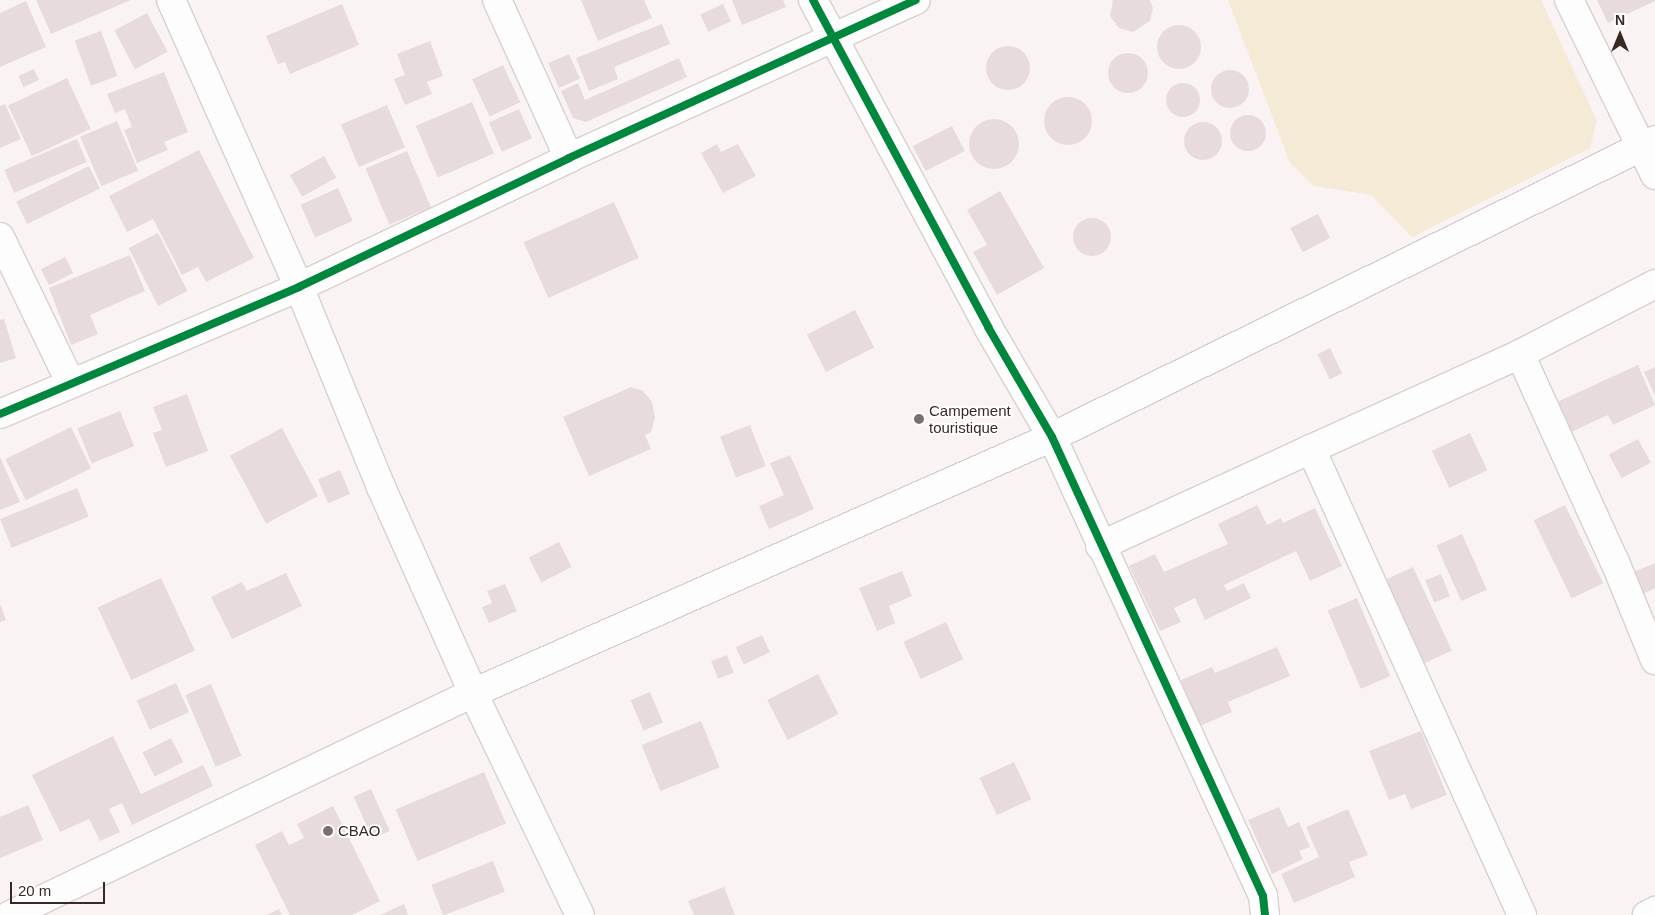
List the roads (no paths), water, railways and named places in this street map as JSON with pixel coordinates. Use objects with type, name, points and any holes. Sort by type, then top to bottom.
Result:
[{"type":"street","points":[[172,0],[299,287],[381,487],[473,693],[580,915]]},
{"type":"street","points":[[497,0],[569,158]]},
{"type":"street","points":[[813,0],[831,39],[988,327],[1052,437],[1100,546],[1263,896],[1265,915]]},
{"type":"street","points":[[0,414],[70,382],[299,287],[569,158],[916,0]]},
{"type":"street","points":[[1570,0],[1648,143],[1655,175]]},
{"type":"street","points":[[10,915],[473,693],[1052,437],[1648,143]]},
{"type":"street","points":[[0,237],[70,382]]},
{"type":"street","points":[[1100,546],[1520,354],[1655,284]]},
{"type":"street","points":[[1520,354],[1615,562],[1655,660]]},
{"type":"street","points":[[1311,449],[1522,915]]},
{"type":"street","points":[[1646,915],[1655,911]]},
{"type":"place","name":"Campement touristique","points":[[919,419]]},
{"type":"place","name":"CBAO","points":[[328,831]]}]
